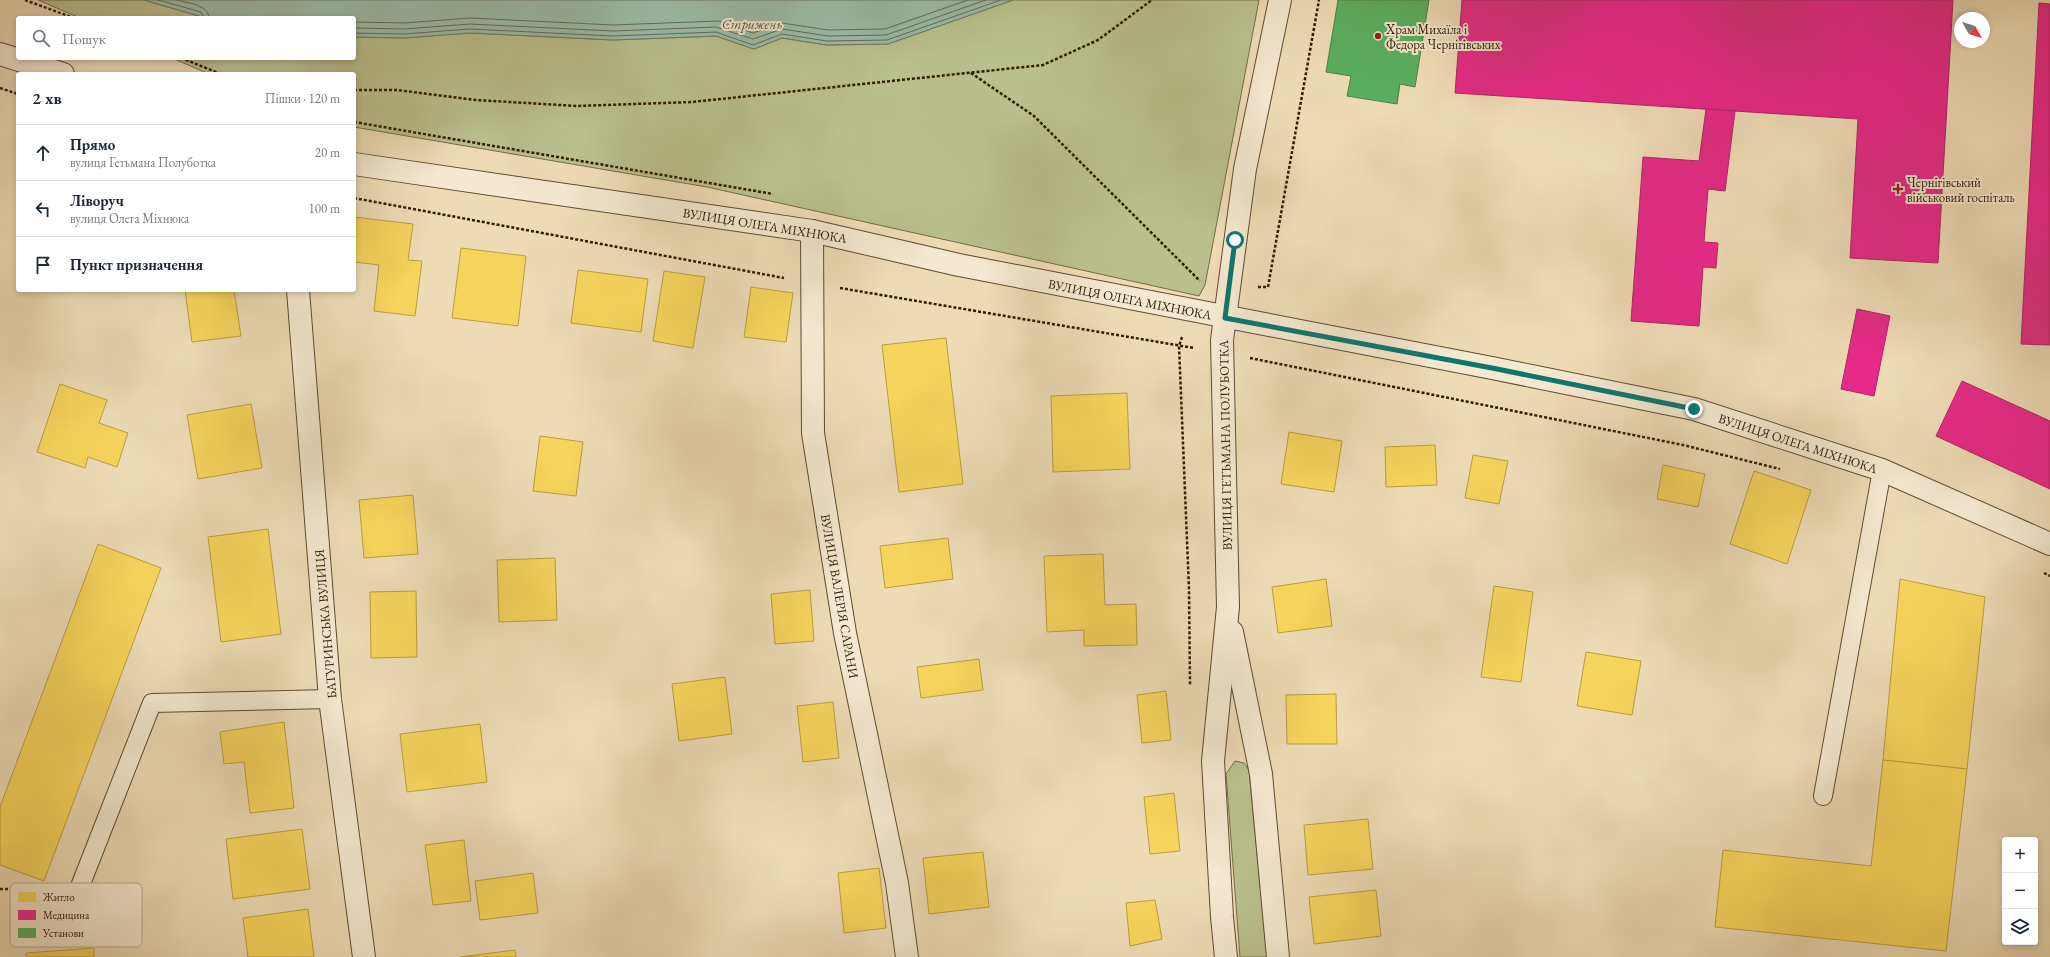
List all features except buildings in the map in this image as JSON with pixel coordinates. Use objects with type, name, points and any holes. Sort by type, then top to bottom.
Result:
[{"type":"street","name":"ВУЛИЦЯ ГЕТЬМАНА ПОЛУБОТКА","points":[[1226,957],[1222,917],[1213,761],[1228,607],[1222,340],[1245,169],[1280,0]]},
{"type":"street","points":[[0,54],[16,59]]},
{"type":"street","points":[[19,60],[57,72]]},
{"type":"street","name":"ВУЛИЦЯ ОЛЕГА МІХНЮКА","points":[[356,164],[812,230],[960,265],[1225,318],[1492,368],[1694,409],[1882,470],[2050,544]]},
{"type":"street","name":"ВУЛИЦЯ ВАЛЕРІЯ САРАНИ","points":[[812,230],[813,433],[845,633],[897,883],[907,957]]},
{"type":"street","name":"БАТУРИНСЬКА ВУЛИЦЯ","points":[[298,292],[330,699],[364,957]]},
{"type":"street","name":"ВУЛИЦЯ ГЕТЬМАНА ПОЛУБОТКА","points":[[1228,607],[1260,774],[1278,957]]},
{"type":"lane","points":[[1823,796],[1882,470]]},
{"type":"lane","points":[[81,883],[152,703],[330,699]]},
{"type":"path","points":[[25,0],[69,16]]},
{"type":"path","points":[[356,90],[397,90],[476,100],[585,106],[692,102],[1043,65],[1098,40],[1152,0]]},
{"type":"path","points":[[1202,274],[1199,290],[1268,287],[1319,0]]},
{"type":"path","points":[[186,60],[216,72]]},
{"type":"path","points":[[971,73],[1034,116],[1200,282]]},
{"type":"path","points":[[0,88],[16,93]]},
{"type":"path","points":[[356,122],[778,195]]},
{"type":"path","points":[[356,198],[813,283],[1179,346],[1189,589],[1190,690]]},
{"type":"path","points":[[1247,358],[1683,445],[1788,471]]},
{"type":"path","points":[[2043,573],[2050,576]]},
{"type":"shaded area","points":[[38,0],[144,0],[199,16],[75,16]]},
{"type":"shaded area","points":[[1013,0],[1259,0],[1205,285],[1199,296],[707,187],[356,127],[356,72],[204,72],[177,60],[356,60],[356,37],[404,38],[470,33],[613,40],[716,36],[754,49],[782,38],[827,45],[888,44]]},
{"type":"shaded area","points":[[1235,761],[1244,763],[1249,770],[1267,957],[1240,957],[1226,774]]},
{"type":"water","name":"Стрижень","points":[[144,0],[1013,0],[888,44],[827,45],[782,38],[754,49],[716,36],[613,40],[470,33],[404,38],[356,37],[356,16],[199,16]]},
{"type":"place","name":"Храм Михаїла і Федора Чернігівських","points":[[1378,36]]},
{"type":"place","name":"Чернігівський військовий госпіталь","points":[[1898,189]]},
{"type":"route","points":[[1235,240],[1225,318],[1492,368],[1694,409]]}]
